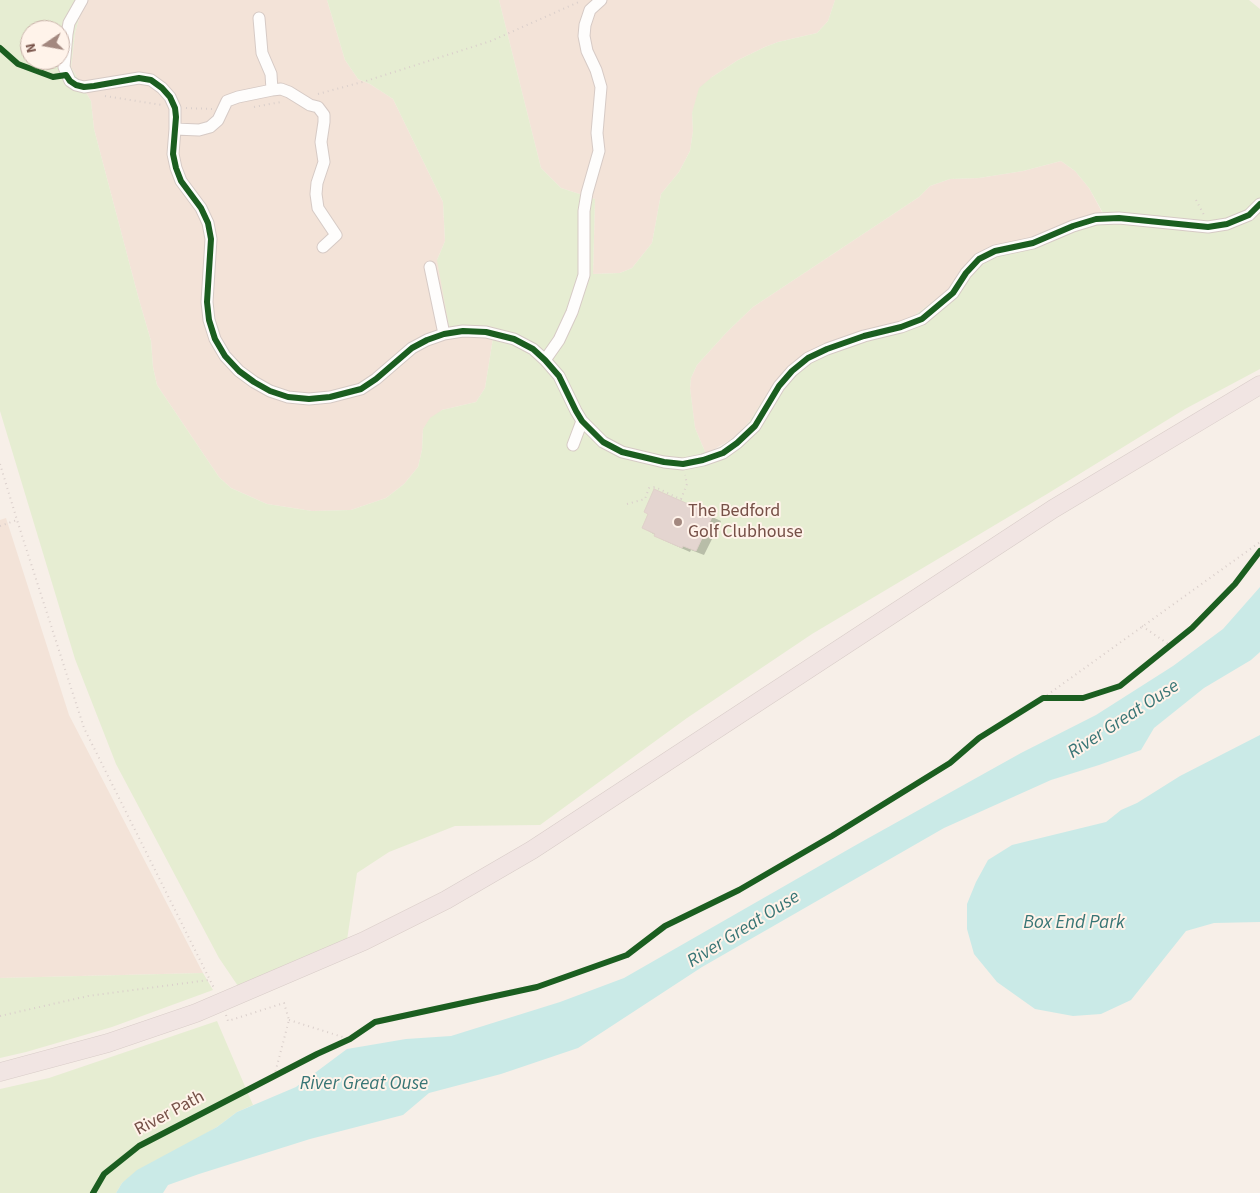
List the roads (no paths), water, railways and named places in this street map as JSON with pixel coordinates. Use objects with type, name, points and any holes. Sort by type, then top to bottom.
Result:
[{"type":"highway","points":[[0,1072],[108,1043],[221,1003],[364,941],[446,900],[532,850],[1053,509],[1260,385]]},
{"type":"street","points":[[82,0],[69,23],[64,59],[66,75],[70,81],[84,87],[139,78],[151,80],[170,97],[175,108],[176,130],[173,154],[176,168],[181,181],[201,208],[208,223],[211,239],[207,302],[212,330],[225,356],[254,382],[270,391],[288,396],[309,399],[330,397],[361,388],[376,379],[412,348],[427,340],[444,334],[463,331],[493,334],[514,339],[533,349],[545,360],[559,376],[582,421],[603,442],[622,452],[664,462],[683,464],[723,453],[755,426],[779,386],[792,371],[808,358],[864,336],[902,327],[922,319],[953,293],[979,258],[996,251],[1052,237],[1073,226],[1096,220],[1119,218],[1208,227],[1227,224],[1249,215],[1260,204]]},
{"type":"street","points":[[545,360],[560,340],[572,312],[584,275],[584,211],[599,151],[597,133],[601,87],[596,70],[587,51],[584,30],[590,10],[601,0]]},
{"type":"street","points":[[259,18],[262,53],[271,74],[272,90]]},
{"type":"street","points":[[176,130],[199,130],[210,127],[218,120],[228,102],[238,96],[272,90],[280,89],[290,92],[318,107],[324,114],[321,142],[324,162],[317,183],[316,194],[318,208],[336,235],[323,247]]},
{"type":"street","points":[[430,267],[444,334]]},
{"type":"street","points":[[573,445],[582,421]]},
{"type":"water","name":"River Great Ouse","points":[[1260,587],[1260,652],[1251,660],[1204,688],[1154,728],[1141,750],[1051,780],[944,828],[702,967],[578,1048],[501,1074],[429,1093],[403,1115],[310,1139],[199,1174],[168,1185],[163,1193],[116,1193],[122,1183],[137,1170],[217,1127],[237,1112],[296,1087],[347,1049],[406,1039],[451,1036],[560,1002],[624,978],[1021,753],[1096,715],[1173,666],[1223,629]]},
{"type":"water","name":"Box End Park","points":[[1260,735],[1260,922],[1214,923],[1186,931],[1131,1000],[1101,1014],[1073,1016],[1035,1009],[997,982],[974,954],[967,929],[967,904],[988,860],[1012,845],[1106,822],[1121,810],[1137,803],[1180,776]]},
{"type":"place","name":"The Bedford Golf Clubhouse","points":[[678,522]]}]
